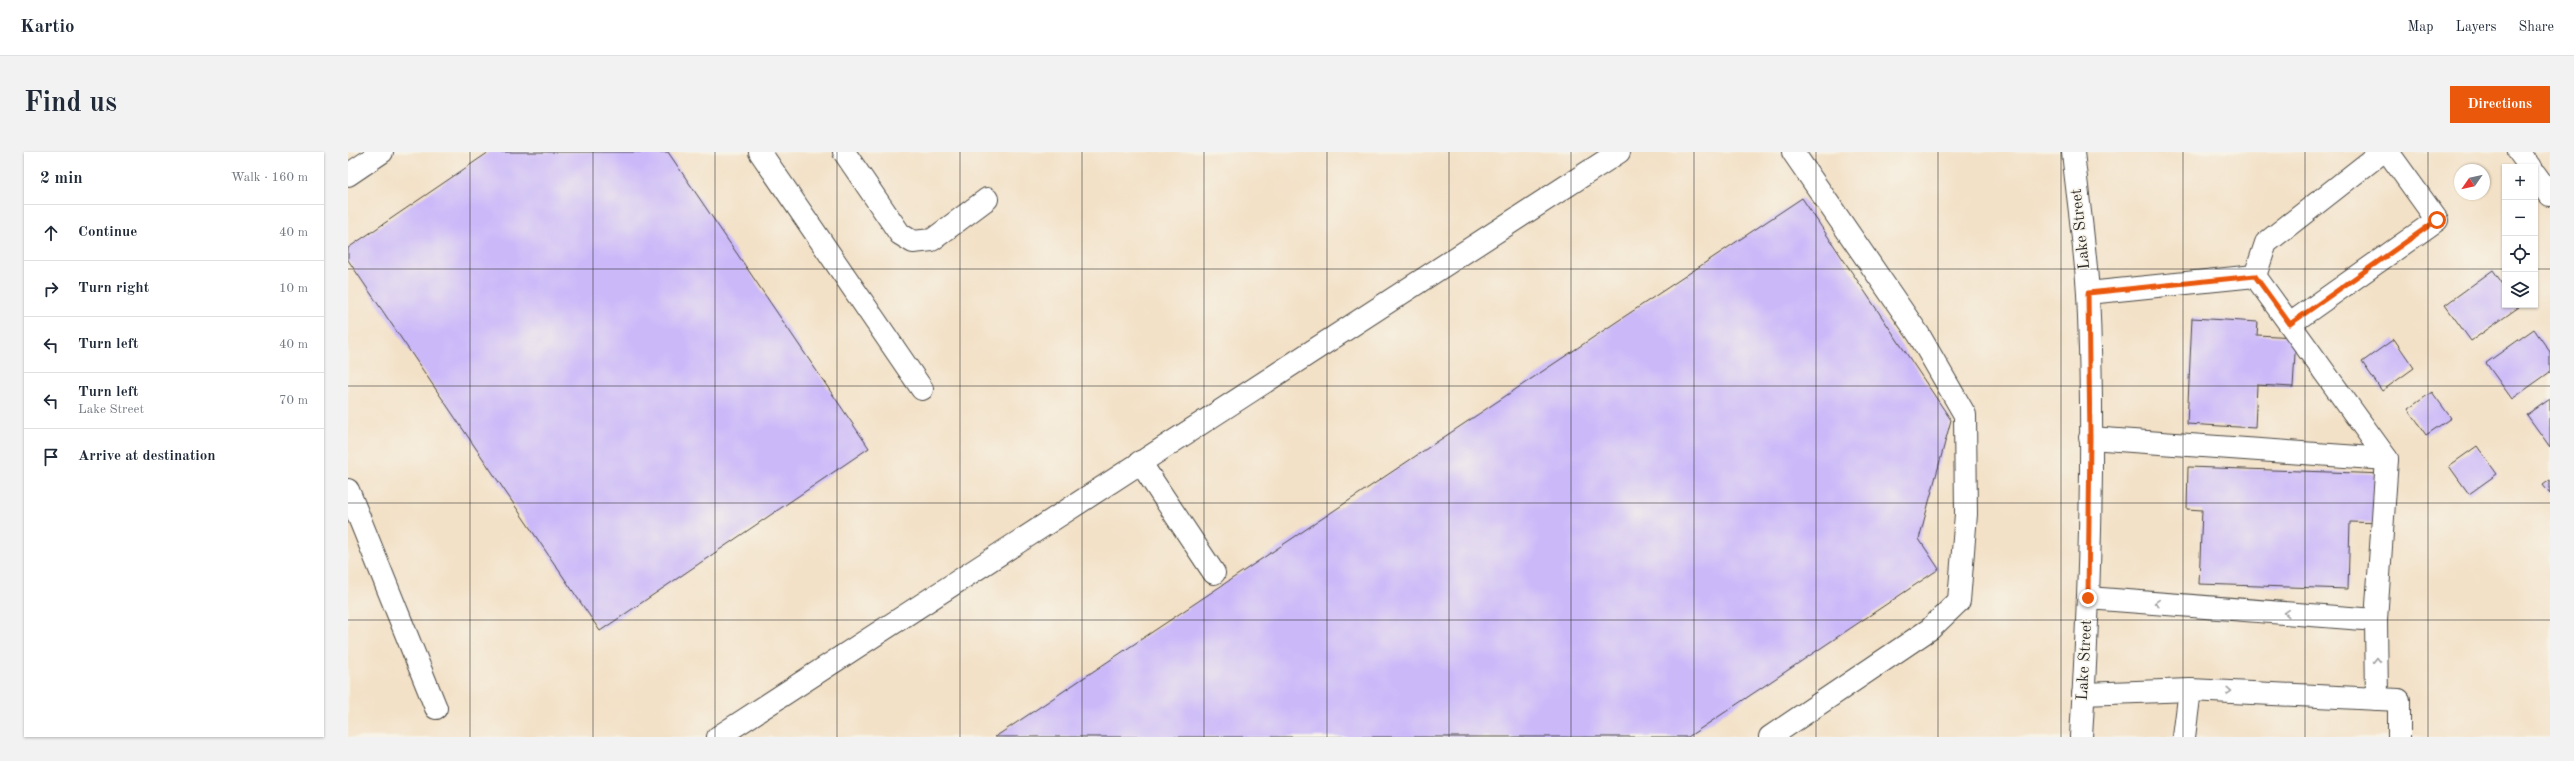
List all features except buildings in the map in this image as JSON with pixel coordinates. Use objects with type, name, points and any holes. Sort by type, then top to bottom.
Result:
[{"type":"main road","points":[[348,175],[382,152]]},
{"type":"main road","points":[[760,152],[922,389]]},
{"type":"main road","points":[[844,152],[900,234],[913,242],[932,240],[988,199]]},
{"type":"main road","points":[[718,737],[1619,152]]},
{"type":"main road","points":[[1770,737],[1930,629],[1959,601],[1966,514],[1965,416],[1919,335],[1793,152]]},
{"type":"main road","name":"Lake Street","points":[[2073,152],[2088,293],[2090,438],[2088,598],[2081,737]]},
{"type":"main road","points":[[2255,276],[2266,243],[2382,152]]},
{"type":"main road","points":[[2290,324],[2437,220],[2388,152]]},
{"type":"main road","points":[[2519,152],[2528,164]]},
{"type":"main road","points":[[2538,178],[2550,195]]},
{"type":"main road","points":[[2088,293],[2255,276]]},
{"type":"main road","points":[[2255,276],[2388,459],[2376,620],[2377,699]]},
{"type":"main road","points":[[2090,438],[2388,459]]},
{"type":"main road","points":[[1140,462],[1214,573]]},
{"type":"main road","points":[[348,490],[436,708]]},
{"type":"main road","points":[[2088,598],[2376,620]]},
{"type":"main road","points":[[2083,694],[2190,690],[2399,700],[2399,737]]},
{"type":"main road","points":[[2184,737],[2190,690]]},
{"type":"route","points":[[2088,598],[2090,438],[2088,293],[2255,276],[2290,324],[2437,220]]}]
